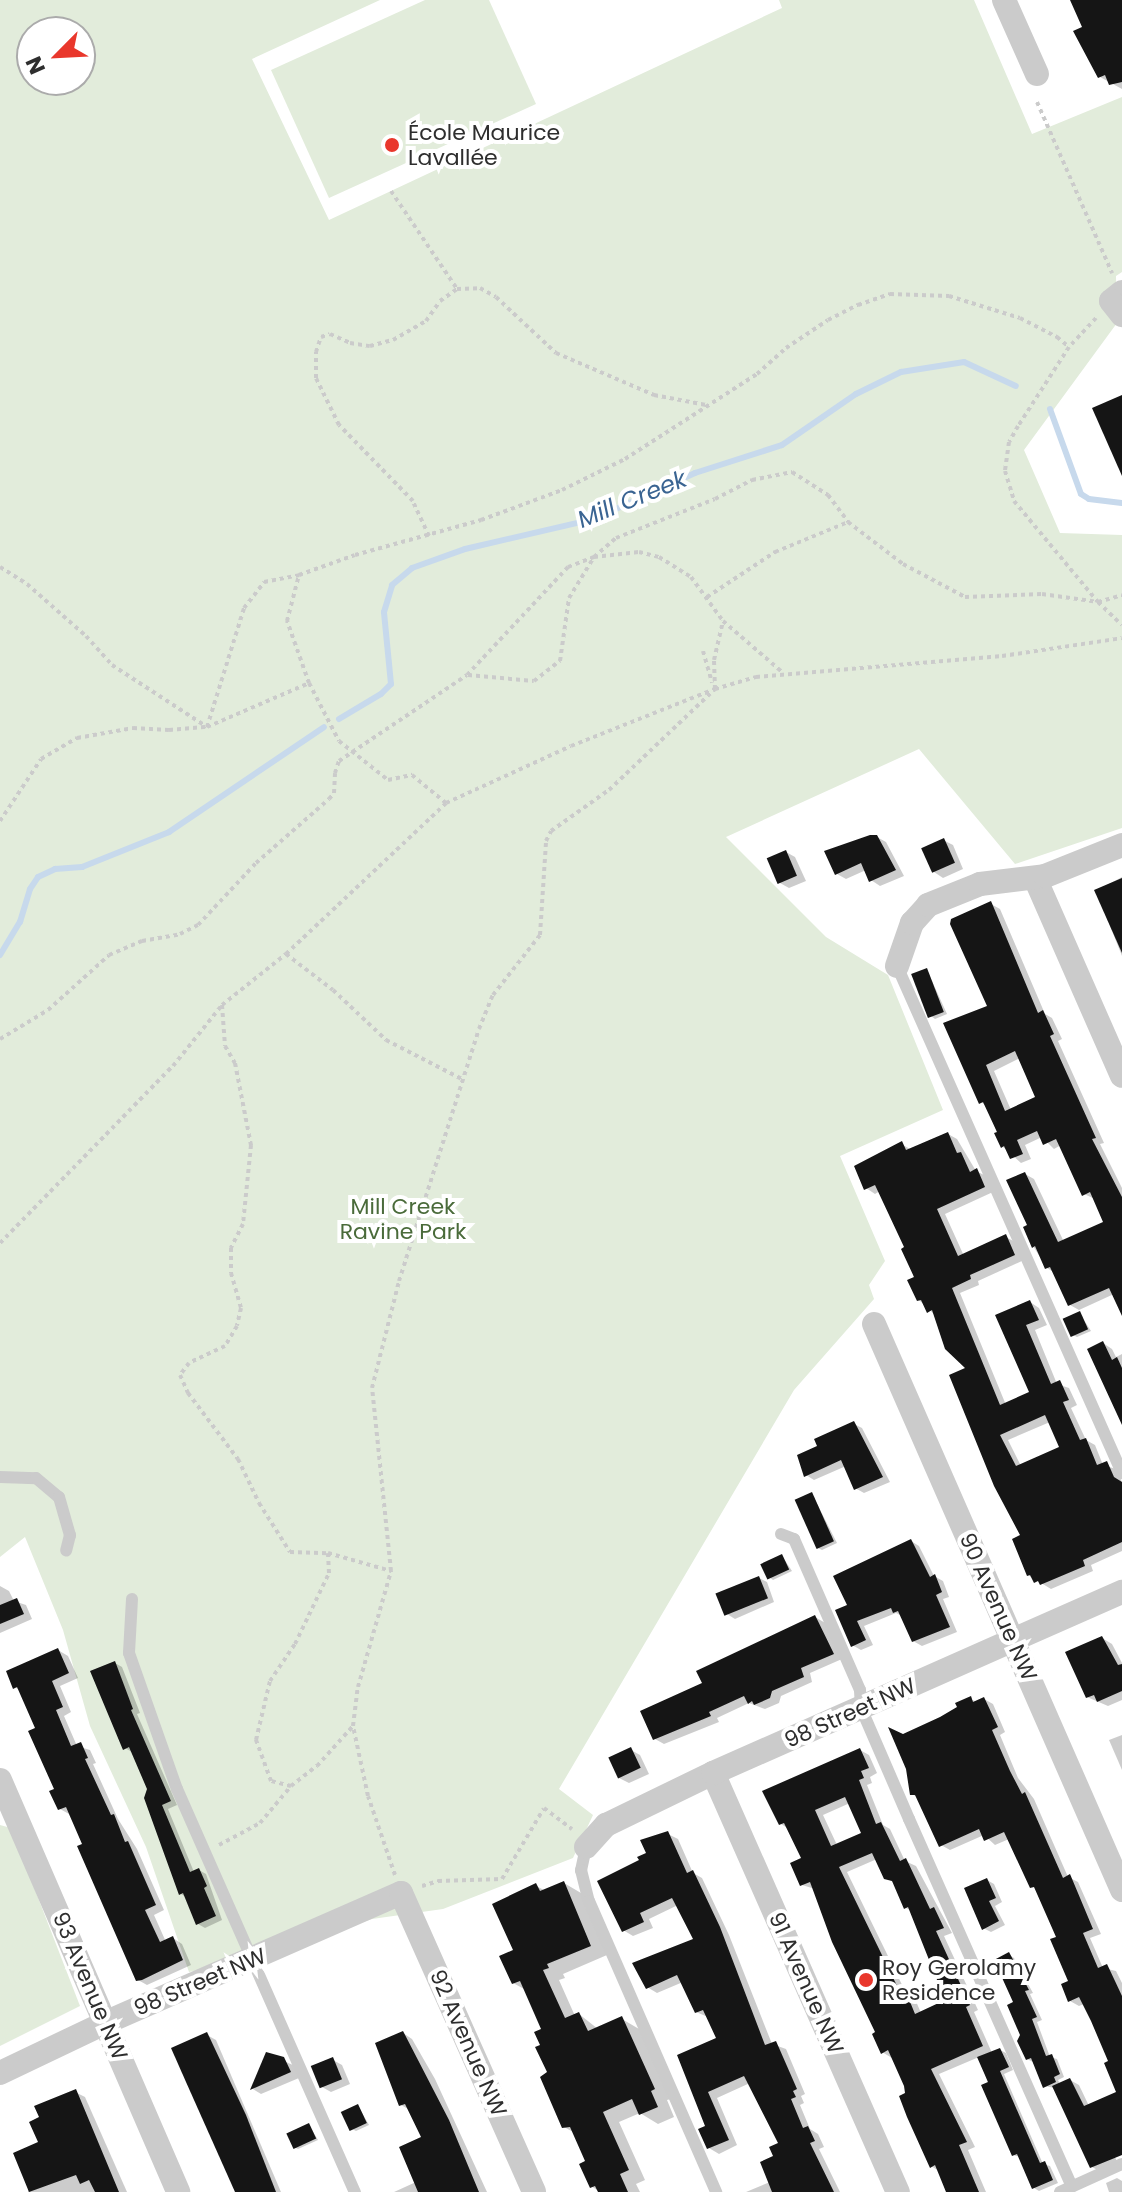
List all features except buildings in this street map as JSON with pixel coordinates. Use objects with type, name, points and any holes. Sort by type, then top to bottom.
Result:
[{"type":"street","points":[[1004,0],[1037,74]]},
{"type":"street","points":[[897,966],[912,923],[928,905],[980,884],[1035,878],[1122,845]]},
{"type":"street","points":[[1035,878],[1122,1076]]},
{"type":"street","name":"90 Avenue NW","points":[[874,1324],[1122,1890]]},
{"type":"street","name":"98 Street NW","points":[[586,1847],[606,1825],[713,1773],[1122,1592]]},
{"type":"street","name":"91 Avenue NW","points":[[713,1773],[898,2192]]},
{"type":"street","name":"93 Avenue NW","points":[[0,1780],[178,2192]]},
{"type":"street","name":"98 Street NW","points":[[0,2073],[107,2022],[401,1893]]},
{"type":"street","name":"92 Avenue NW","points":[[401,1893],[534,2192]]},
{"type":"lane","points":[[897,966],[1122,1473]]},
{"type":"lane","points":[[0,1477],[36,1478],[59,1497],[70,1535],[66,1551]]},
{"type":"lane","points":[[781,1534],[794,1539],[860,1690],[861,1708],[1066,2189],[1122,2164]]},
{"type":"lane","points":[[132,1599],[129,1653],[177,1789],[355,2192]]},
{"type":"lane","points":[[586,1847],[581,1870],[589,1901],[716,2192]]},
{"type":"path","points":[[1037,102],[1117,296],[1069,347],[1009,442],[1005,471],[1014,501],[1098,602],[1122,625]]},
{"type":"path","points":[[391,191],[457,289]]},
{"type":"path","points":[[429,536],[413,501],[339,425],[316,378],[316,352],[321,337],[330,334],[350,343],[370,346],[393,340],[426,321],[440,301],[457,289],[480,288],[496,297],[556,353],[654,395],[708,405]]},
{"type":"path","points":[[207,727],[244,608],[264,582],[299,575],[355,555],[429,536],[562,490],[625,459],[757,374],[786,348],[828,320],[890,294],[949,296],[999,309],[1057,337],[1069,347]]},
{"type":"path","points":[[467,675],[534,681],[560,661],[569,598],[594,557],[616,538],[715,499],[752,480],[792,472],[828,495],[848,522],[903,564],[965,597],[1042,594],[1098,602],[1122,595]]},
{"type":"path","points":[[707,597],[775,552],[848,522]]},
{"type":"path","points":[[0,1039],[48,1010],[109,955],[142,941],[180,934],[198,925],[261,857],[329,799],[334,793],[339,761],[467,675],[568,567],[594,557],[639,552],[659,557],[691,577],[723,621],[782,672]]},
{"type":"path","points":[[0,567],[27,584],[86,636],[112,665],[207,727]]},
{"type":"path","points":[[299,575],[287,621],[309,683],[339,741],[388,780],[412,775],[446,803]]},
{"type":"path","points":[[554,1814],[544,1808],[502,1879],[438,1881],[401,1893],[368,1796],[353,1726],[358,1687],[391,1571],[372,1388],[403,1266],[493,995],[540,935],[546,841],[551,831],[609,790],[715,689],[714,660],[723,621]]},
{"type":"path","points":[[0,1243],[173,1066],[222,1005],[286,954],[446,803],[571,746],[715,689],[782,672],[912,665],[1122,638]]},
{"type":"path","points":[[703,651],[715,689]]},
{"type":"path","points":[[0,821],[41,759],[77,738],[133,728],[169,730],[207,727],[309,683]]},
{"type":"path","points":[[286,954],[333,990],[386,1040],[463,1079]]},
{"type":"path","points":[[222,1005],[225,1046],[235,1063],[251,1145],[243,1224],[231,1248],[231,1273],[241,1308],[237,1326],[225,1346],[189,1363],[180,1375],[188,1393],[238,1459],[259,1503],[290,1552],[328,1553],[391,1571]]},
{"type":"path","points":[[291,1786],[271,1781],[256,1740],[270,1681],[295,1644],[329,1573],[328,1553]]},
{"type":"path","points":[[206,1850],[260,1823],[291,1786],[317,1766],[353,1726]]},
{"type":"green space","name":"Mill Creek Ravine Park","points":[[0,0],[380,0],[252,59],[329,220],[782,8],[779,0],[974,0],[1032,134],[1122,97],[1122,272],[1116,276],[1117,323],[1024,450],[1060,533],[1122,535],[1122,828],[1015,864],[919,749],[726,837],[826,937],[888,975],[943,1110],[840,1156],[885,1261],[869,1285],[874,1299],[794,1390],[559,1789],[593,1815],[573,1858],[443,1909],[372,1919],[253,1960],[189,1972],[146,1847],[90,1726],[63,1630],[25,1537],[0,1557]]},
{"type":"green space","points":[[425,0],[489,0],[536,104],[329,198],[271,70]]},
{"type":"green space","points":[[0,1825],[11,1828],[80,2006],[0,2046]]},
{"type":"waterway","name":"Mill Creek","points":[[339,719],[381,694],[391,684],[384,612],[392,585],[412,568],[465,549],[594,519],[695,473],[782,445],[856,394],[901,372],[964,362],[1016,386]]},
{"type":"waterway","name":"Mill Creek","points":[[1050,409],[1081,494],[1089,499],[1122,503]]},
{"type":"waterway","name":"Mill Creek","points":[[0,955],[20,922],[30,889],[38,877],[55,869],[82,867],[169,832],[324,727]]},
{"type":"place","name":"École Maurice Lavallée","points":[[392,145]]},
{"type":"place","name":"Roy Gerolamy Residence","points":[[866,1980]]}]
